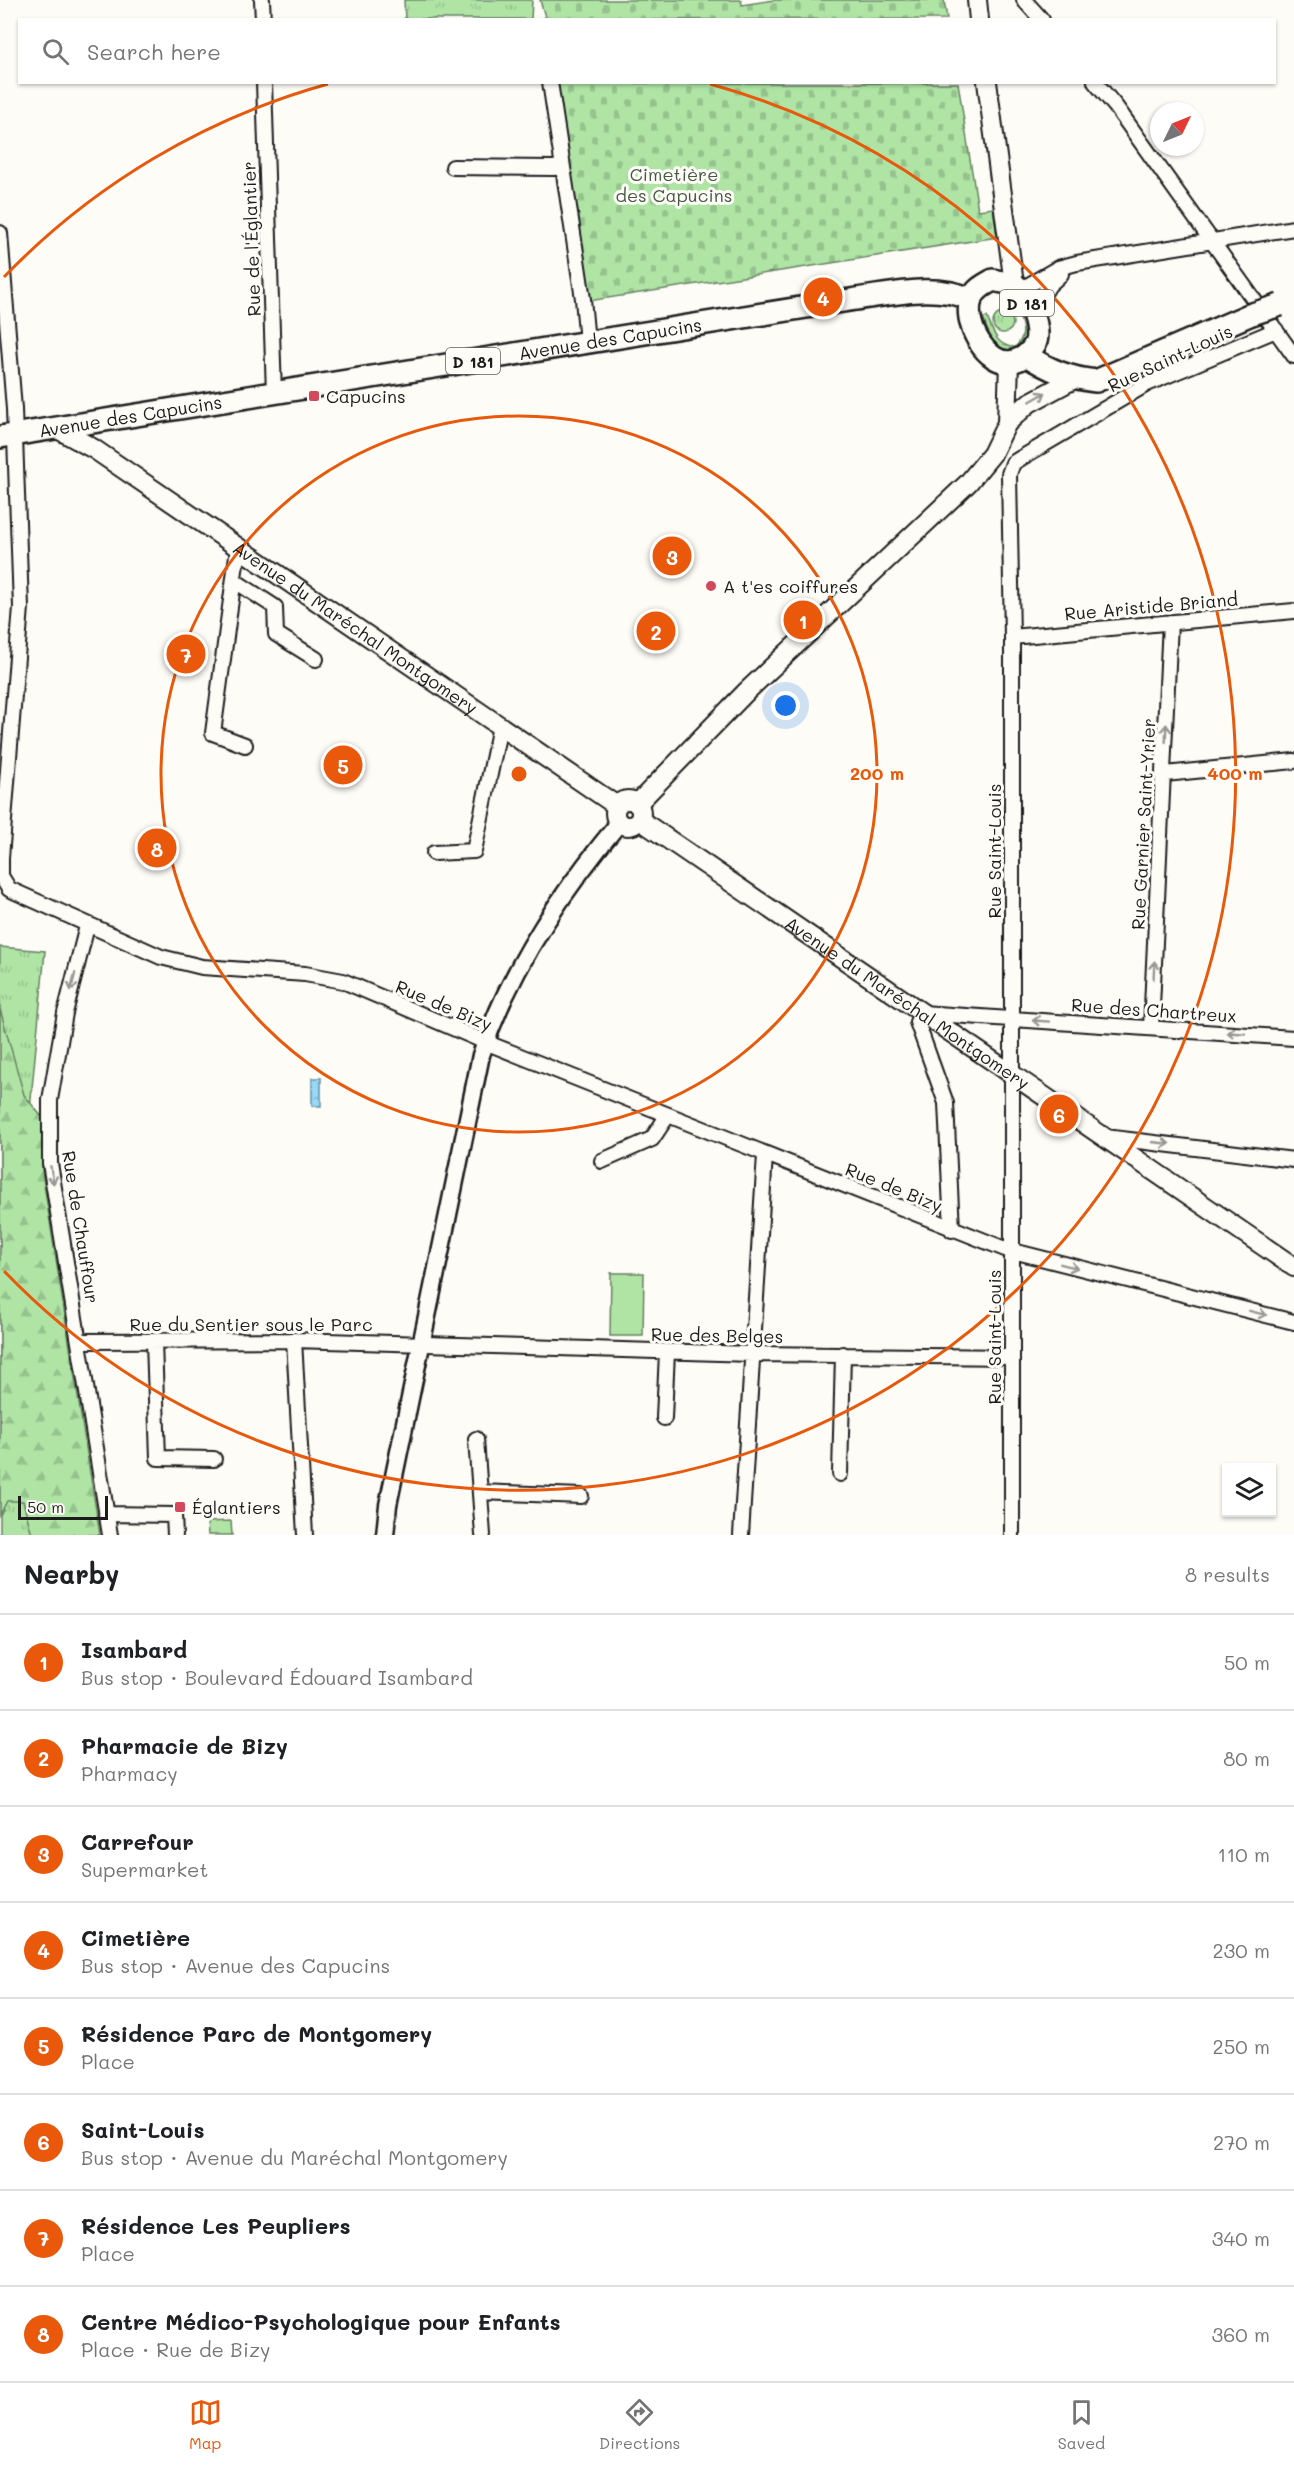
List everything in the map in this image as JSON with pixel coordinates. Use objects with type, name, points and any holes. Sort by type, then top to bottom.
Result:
[{"type":"main road","points":[[977,0],[979,18]]},
{"type":"main road","points":[[987,84],[1006,240],[993,280]]},
{"type":"main road","points":[[1006,240],[1010,246],[1017,287]]},
{"type":"main road","name":"D 181","points":[[971,299],[982,286],[993,280],[1017,287],[1035,323],[1042,345],[1050,356],[1066,365],[1118,373]]},
{"type":"main road","name":"Avenue des Capucins","points":[[8,436],[587,342],[928,290],[954,292],[971,299]]},
{"type":"main road","points":[[971,299],[969,306],[974,328],[984,350],[991,357],[1000,362],[1018,359],[1074,379],[1096,381],[1249,315],[1287,303]]},
{"type":"main road","name":"D 181","points":[[1018,359],[1036,343],[1035,323]]},
{"type":"main road","points":[[618,814],[628,800],[638,812],[747,691],[968,483],[992,454],[1007,423],[1018,359]]},
{"type":"main road","points":[[1007,423],[1029,403],[1074,379]]},
{"type":"main road","points":[[91,422],[94,449]]},
{"type":"main road","name":"Avenue du Maréchal Montgomery","points":[[56,428],[94,449],[500,726],[618,814]]},
{"type":"main road","name":"Avenue du Maréchal Montgomery","points":[[638,812],[922,1013],[1294,1267]]},
{"type":"street","points":[[262,0],[263,18]]},
{"type":"street","points":[[1024,0],[1040,18]]},
{"type":"street","name":"Rue de l'Églantier","points":[[264,84],[274,394]]},
{"type":"street","points":[[550,84],[587,342]]},
{"type":"street","points":[[1097,84],[1116,107],[1294,356]]},
{"type":"street","points":[[453,168],[562,167]]},
{"type":"street","points":[[1017,287],[1058,268],[1077,263],[1294,228]]},
{"type":"street","name":"Rue de Bizy","points":[[0,233],[8,436],[21,608],[1,876],[9,889],[87,926],[161,957],[202,967],[305,974],[344,981],[486,1042],[952,1230],[1012,1252],[1294,1322]]},
{"type":"street","points":[[1035,323],[1049,285],[1061,273],[1077,263]]},
{"type":"street","name":"Rue Saint-Louis","points":[[1012,1535],[1012,637],[1009,474],[1013,463],[1147,384],[1276,330]]},
{"type":"street","points":[[238,548],[213,733],[245,745]]},
{"type":"street","points":[[235,580],[275,607],[276,634],[316,659]]},
{"type":"street","name":"Rue Aristide Briand","points":[[1012,637],[1294,611]]},
{"type":"street","name":"Rue Garnier Saint-Yrier","points":[[1151,1028],[1165,774],[1170,622]]},
{"type":"street","points":[[434,853],[474,851],[500,726]]},
{"type":"street","points":[[1165,774],[1294,761]]},
{"type":"street","points":[[385,1535],[388,1505],[486,1042],[510,983],[536,936],[618,814]]},
{"type":"street","name":"Rue de Chauffour","points":[[87,926],[66,1013],[50,1100],[50,1163],[110,1535]]},
{"type":"street","points":[[922,1013],[916,1022],[946,1103],[952,1230]]},
{"type":"street","name":"Rue des Chartreux","points":[[922,1013],[1294,1038]]},
{"type":"street","points":[[602,1161],[652,1139],[668,1115]]},
{"type":"street","points":[[1103,1137],[1294,1160]]},
{"type":"street","points":[[741,1535],[765,1155]]},
{"type":"street","points":[[294,1340],[304,1535]]},
{"type":"street","name":"Rue du Sentier sous le Parc","points":[[80,1341],[294,1340],[422,1344]]},
{"type":"street","points":[[154,1342],[158,1458],[214,1459]]},
{"type":"street","name":"Rue des Belges","points":[[422,1344],[752,1354],[1012,1357]]},
{"type":"street","points":[[664,1418],[667,1352]]},
{"type":"street","points":[[840,1474],[843,1354]]},
{"type":"street","points":[[476,1439],[483,1535]]},
{"type":"street","points":[[481,1492],[581,1496]]},
{"type":"street","points":[[106,1514],[174,1515],[175,1535]]},
{"type":"green space","points":[[404,0],[532,0],[531,18],[405,18]]},
{"type":"green space","points":[[540,0],[741,0],[742,5],[774,0],[944,0],[947,18],[545,18]]},
{"type":"green space","name":"Cimetière des Capucins","points":[[554,84],[958,84],[978,210],[993,208],[997,237],[589,301]]},
{"type":"green space","points":[[1022,312],[1026,323],[1026,336],[1016,348],[1006,350],[1001,348],[992,339],[983,318],[987,317],[1000,341],[1015,347],[1023,335],[1018,313]]},
{"type":"green space","points":[[1003,313],[1010,316],[1013,323],[1010,330],[1003,333],[996,330],[993,323],[996,316]]},
{"type":"green space","points":[[0,947],[45,951],[24,1173],[82,1535],[0,1535]]},
{"type":"green space","points":[[0,1009],[24,1095],[42,1117],[42,1172],[100,1535],[32,1535],[23,1501],[7,1501],[0,1515]]},
{"type":"green space","points":[[611,1273],[644,1273],[643,1336],[610,1336]]},
{"type":"green space","points":[[231,1521],[232,1535],[208,1535],[207,1522]]},
{"type":"water","points":[[312,1078],[321,1078],[321,1106],[312,1106]]},
{"type":"place","name":"Cimetière","points":[[823,297]]},
{"type":"place","name":"Capucins","points":[[314,396]]},
{"type":"place","name":"Carrefour","points":[[672,556]]},
{"type":"place","name":"A t'es coiffures","points":[[711,586]]},
{"type":"place","name":"Isambard","points":[[803,620]]},
{"type":"place","name":"Pharmacie de Bizy","points":[[656,631]]},
{"type":"place","name":"Résidence Les Peupliers","points":[[186,654]]},
{"type":"place","name":"Résidence Parc de Montgomery","points":[[343,765]]},
{"type":"place","name":"Centre Médico-Psychologique pour Enfants","points":[[157,848]]},
{"type":"place","name":"Saint-Louis","points":[[1059,1114]]},
{"type":"place","name":"Églantiers","points":[[180,1507]]}]
